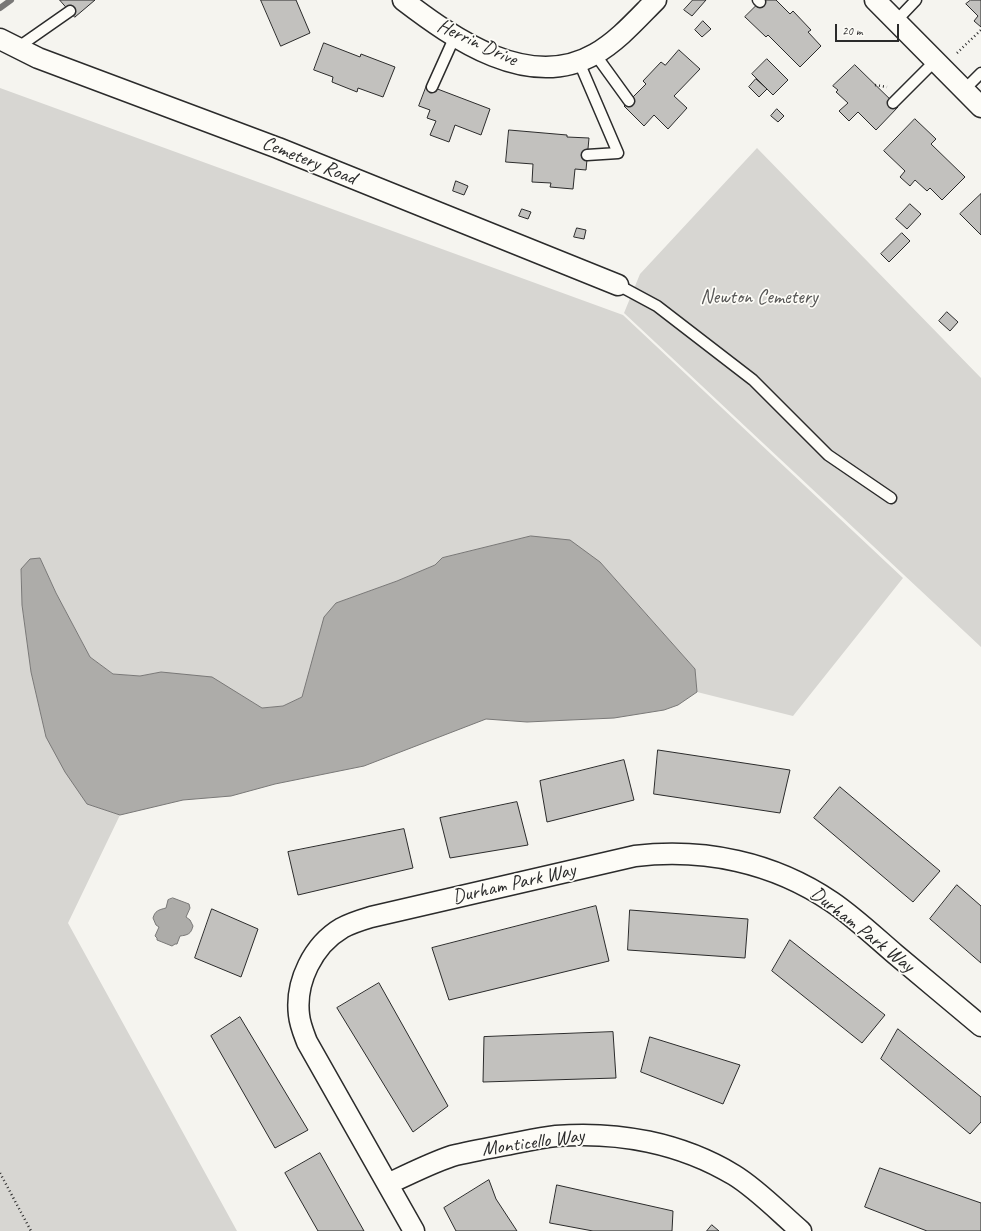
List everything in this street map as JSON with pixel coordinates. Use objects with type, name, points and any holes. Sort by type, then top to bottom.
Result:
[{"type":"street","name":"Herrin Drive","points":[[402,0],[439,27],[494,56],[523,65],[551,68],[568,65],[587,58],[617,38],[653,1]]},
{"type":"street","points":[[875,0],[981,107]]},
{"type":"street","name":"Cemetery Road","points":[[8,44],[46,61],[278,148],[618,285]]},
{"type":"street","name":"Durham Park Way","points":[[414,1231],[307,1042],[299,1015],[300,988],[309,963],[315,953],[332,934],[342,928],[371,917],[635,856],[691,853],[712,856],[771,870],[792,879],[832,902],[850,915],[981,1026]]},
{"type":"street","name":"Monticello Way","points":[[388,1184],[452,1157],[472,1152],[555,1136],[606,1135],[651,1142],[674,1148],[712,1164],[734,1175],[754,1190],[801,1231]]},
{"type":"lane","points":[[896,21],[916,0]]},
{"type":"lane","points":[[8,44],[70,11]]},
{"type":"lane","points":[[432,87],[455,36]]},
{"type":"lane","points":[[587,58],[629,101]]},
{"type":"lane","points":[[587,58],[618,153],[587,155]]},
{"type":"lane","points":[[893,102],[938,64]]},
{"type":"lane","points":[[964,90],[981,73]]},
{"type":"lane","points":[[618,285],[657,306],[753,380],[828,454],[890,498]]},
{"type":"path","points":[[938,64],[981,30]]},
{"type":"path","points":[[0,1173],[31,1231]]},
{"type":"green space","points":[[0,88],[623,315],[903,578],[793,716],[697,692],[695,669],[600,562],[442,558],[435,565],[397,581],[336,603],[313,659],[302,697],[283,706],[262,708],[239,694],[161,672],[140,676],[113,674],[90,657],[56,593],[40,558],[21,569],[22,605],[31,672],[46,737],[87,804],[120,815],[68,923],[237,1231],[0,1231]]},
{"type":"green space","name":"Newton Cemetery","points":[[757,148],[981,378],[981,647],[624,313],[640,274]]},
{"type":"shaded area","points":[[531,536],[570,540],[600,562],[695,669],[697,692],[678,705],[664,710],[614,718],[527,722],[486,719],[364,766],[275,784],[231,796],[183,800],[120,815],[87,804],[65,772],[46,737],[31,672],[22,605],[21,569],[30,559],[40,558],[56,593],[90,657],[113,674],[140,676],[161,672],[212,677],[262,708],[283,706],[302,697],[324,617],[336,603],[397,581],[435,565],[442,558]]},
{"type":"shaded area","points":[[173,898],[189,904],[190,908],[186,917],[190,920],[193,926],[187,935],[180,936],[177,944],[172,946],[157,940],[155,936],[159,927],[156,925],[153,918],[157,911],[166,908],[168,900]]},
{"type":"building","points":[[60,0],[95,0],[75,17]]},
{"type":"building","points":[[261,0],[296,0],[310,33],[281,46]]},
{"type":"building","points":[[693,0],[706,0],[692,16],[684,10]]},
{"type":"building","points":[[762,0],[776,0],[790,14],[793,11],[811,30],[808,32],[821,46],[800,67],[768,35],[766,37],[745,17]]},
{"type":"building","points":[[971,0],[981,0],[981,27],[974,21],[978,16],[966,4]]},
{"type":"building","points":[[703,21],[711,29],[702,37],[695,30]]},
{"type":"building","points":[[324,43],[360,57],[361,54],[395,67],[383,97],[358,88],[357,92],[332,82],[333,77],[314,70]]},
{"type":"building","points":[[679,50],[700,69],[674,96],[687,108],[668,129],[654,115],[644,126],[624,106],[646,84],[643,81],[661,62],[665,65]]},
{"type":"building","points":[[767,59],[788,80],[773,95],[752,74]]},
{"type":"building","points":[[855,65],[898,107],[876,130],[858,112],[849,121],[839,111],[848,103],[836,92],[838,90],[833,86]]},
{"type":"building","points":[[756,79],[767,89],[759,97],[749,87]]},
{"type":"building","points":[[427,85],[490,109],[481,135],[455,125],[449,142],[430,135],[436,121],[427,118],[430,110],[419,106]]},
{"type":"building","points":[[777,109],[784,116],[778,122],[771,116]]},
{"type":"building","points":[[915,119],[936,139],[931,144],[965,177],[942,200],[930,188],[927,191],[915,180],[910,186],[900,177],[905,171],[884,151]]},
{"type":"building","points":[[509,130],[589,138],[586,170],[575,169],[573,189],[550,187],[551,183],[532,182],[533,164],[506,162]]},
{"type":"building","points":[[456,181],[468,186],[464,195],[453,191]]},
{"type":"building","points":[[981,194],[981,235],[960,214]]},
{"type":"building","points":[[910,204],[921,214],[907,229],[896,219]]},
{"type":"building","points":[[522,209],[531,212],[528,219],[519,216]]},
{"type":"building","points":[[577,228],[586,230],[584,239],[574,237]]},
{"type":"building","points":[[902,233],[910,241],[889,262],[881,254]]},
{"type":"building","points":[[947,312],[958,322],[950,331],[939,321]]},
{"type":"building","points":[[658,750],[790,770],[780,813],[654,794]]},
{"type":"building","points":[[624,760],[634,800],[547,822],[540,781]]},
{"type":"building","points":[[840,787],[940,871],[913,902],[814,818]]},
{"type":"building","points":[[517,802],[528,845],[450,858],[440,818]]},
{"type":"building","points":[[404,829],[413,868],[298,895],[288,852]]},
{"type":"building","points":[[957,885],[981,906],[981,963],[930,919]]},
{"type":"building","points":[[596,906],[609,961],[449,1000],[432,948]]},
{"type":"building","points":[[212,909],[258,929],[241,977],[195,958]]},
{"type":"building","points":[[630,910],[748,919],[745,958],[628,950]]},
{"type":"building","points":[[790,940],[885,1015],[862,1043],[772,971]]},
{"type":"building","points":[[379,983],[448,1106],[413,1132],[337,1008]]},
{"type":"building","points":[[240,1017],[308,1130],[275,1148],[211,1036]]},
{"type":"building","points":[[898,1029],[981,1097],[981,1122],[970,1134],[881,1059]]},
{"type":"building","points":[[613,1032],[616,1078],[483,1082],[484,1037]]},
{"type":"building","points":[[650,1037],[740,1065],[723,1104],[641,1072]]},
{"type":"building","points":[[320,1153],[364,1231],[318,1231],[285,1173]]},
{"type":"building","points":[[880,1168],[981,1203],[981,1231],[927,1231],[865,1207]]},
{"type":"building","points":[[489,1180],[496,1199],[517,1231],[456,1231],[444,1208]]},
{"type":"building","points":[[557,1185],[673,1211],[672,1231],[593,1231],[550,1223]]},
{"type":"building","points":[[712,1225],[719,1231],[707,1231]]},
{"type":"waterway","points":[[0,8],[11,0]]}]
